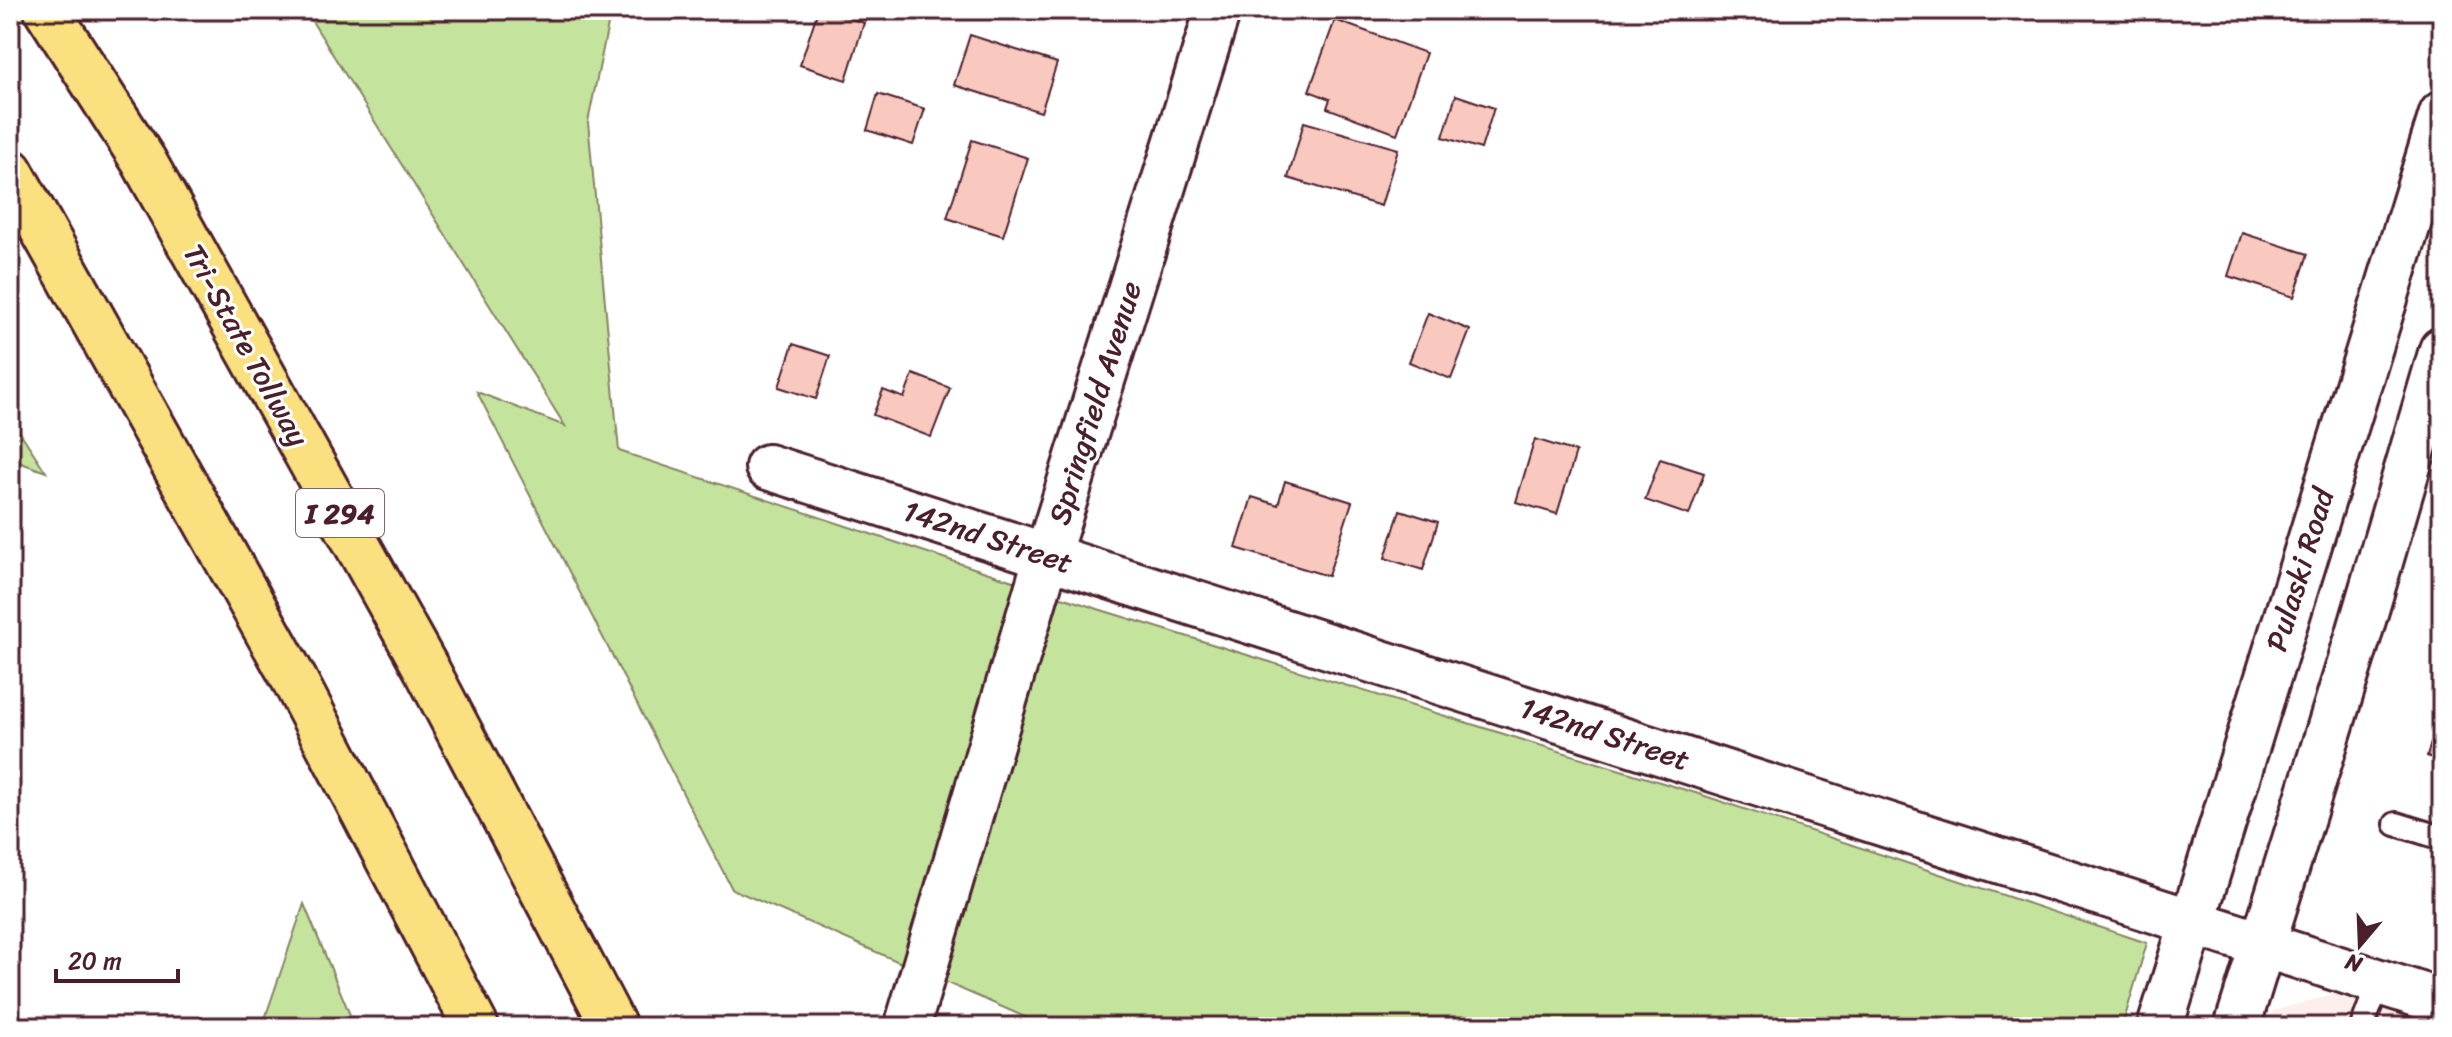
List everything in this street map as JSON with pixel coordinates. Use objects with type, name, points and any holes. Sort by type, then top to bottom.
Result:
[{"type":"highway","name":"Tri-State Tollway","points":[[47,10],[159,188],[427,670],[614,1027]]},
{"type":"highway","points":[[10,171],[295,681],[476,1027]]},
{"type":"street","name":"Springfield Avenue","points":[[907,1027],[1047,556],[1218,10]]},
{"type":"street","name":"Pulaski Road","points":[[2160,1027],[2442,114]]},
{"type":"street","points":[[2237,1027],[2358,637],[2442,350]]},
{"type":"street","name":"142nd Street","points":[[768,467],[2442,1002]]},
{"type":"lane","points":[[2396,824],[2442,838]]},
{"type":"lane","points":[[2362,1027],[2379,982]]},
{"type":"shaded area","points":[[2337,993],[2442,1027],[2265,1027],[2273,1011]]},
{"type":"green space","points":[[305,10],[611,10],[588,122],[619,451],[1101,610],[1702,795],[2147,943],[2122,1027],[1048,1027],[732,889],[477,392],[565,426]]},
{"type":"green space","points":[[10,417],[46,472],[10,459]]},
{"type":"green space","points":[[304,904],[355,1027],[262,1027]]},
{"type":"building","points":[[818,10],[864,23],[846,80],[800,65]]},
{"type":"building","points":[[1335,20],[1426,53],[1397,134],[1327,108],[1330,99],[1309,91]]},
{"type":"building","points":[[970,35],[1057,63],[1041,112],[954,85]]},
{"type":"building","points":[[878,94],[925,109],[913,145],[867,130]]},
{"type":"building","points":[[1456,95],[1494,108],[1481,149],[1443,137]]},
{"type":"building","points":[[1304,122],[1398,149],[1381,206],[1288,178]]},
{"type":"building","points":[[972,140],[1028,158],[1003,236],[947,218]]},
{"type":"building","points":[[2242,233],[2308,254],[2294,297],[2228,276]]},
{"type":"building","points":[[1428,313],[1470,330],[1451,379],[1409,362]]},
{"type":"building","points":[[793,344],[830,356],[816,399],[779,387]]},
{"type":"building","points":[[913,374],[950,388],[931,437],[873,415],[883,390],[904,398]]},
{"type":"building","points":[[1535,439],[1576,452],[1557,514],[1516,502]]},
{"type":"building","points":[[1660,459],[1704,473],[1689,515],[1645,500]]},
{"type":"building","points":[[1285,481],[1352,502],[1328,576],[1236,548],[1252,497],[1278,505]]},
{"type":"building","points":[[1400,510],[1438,522],[1423,570],[1385,558]]},
{"type":"building","points":[[2442,707],[2442,761],[2427,756]]}]
